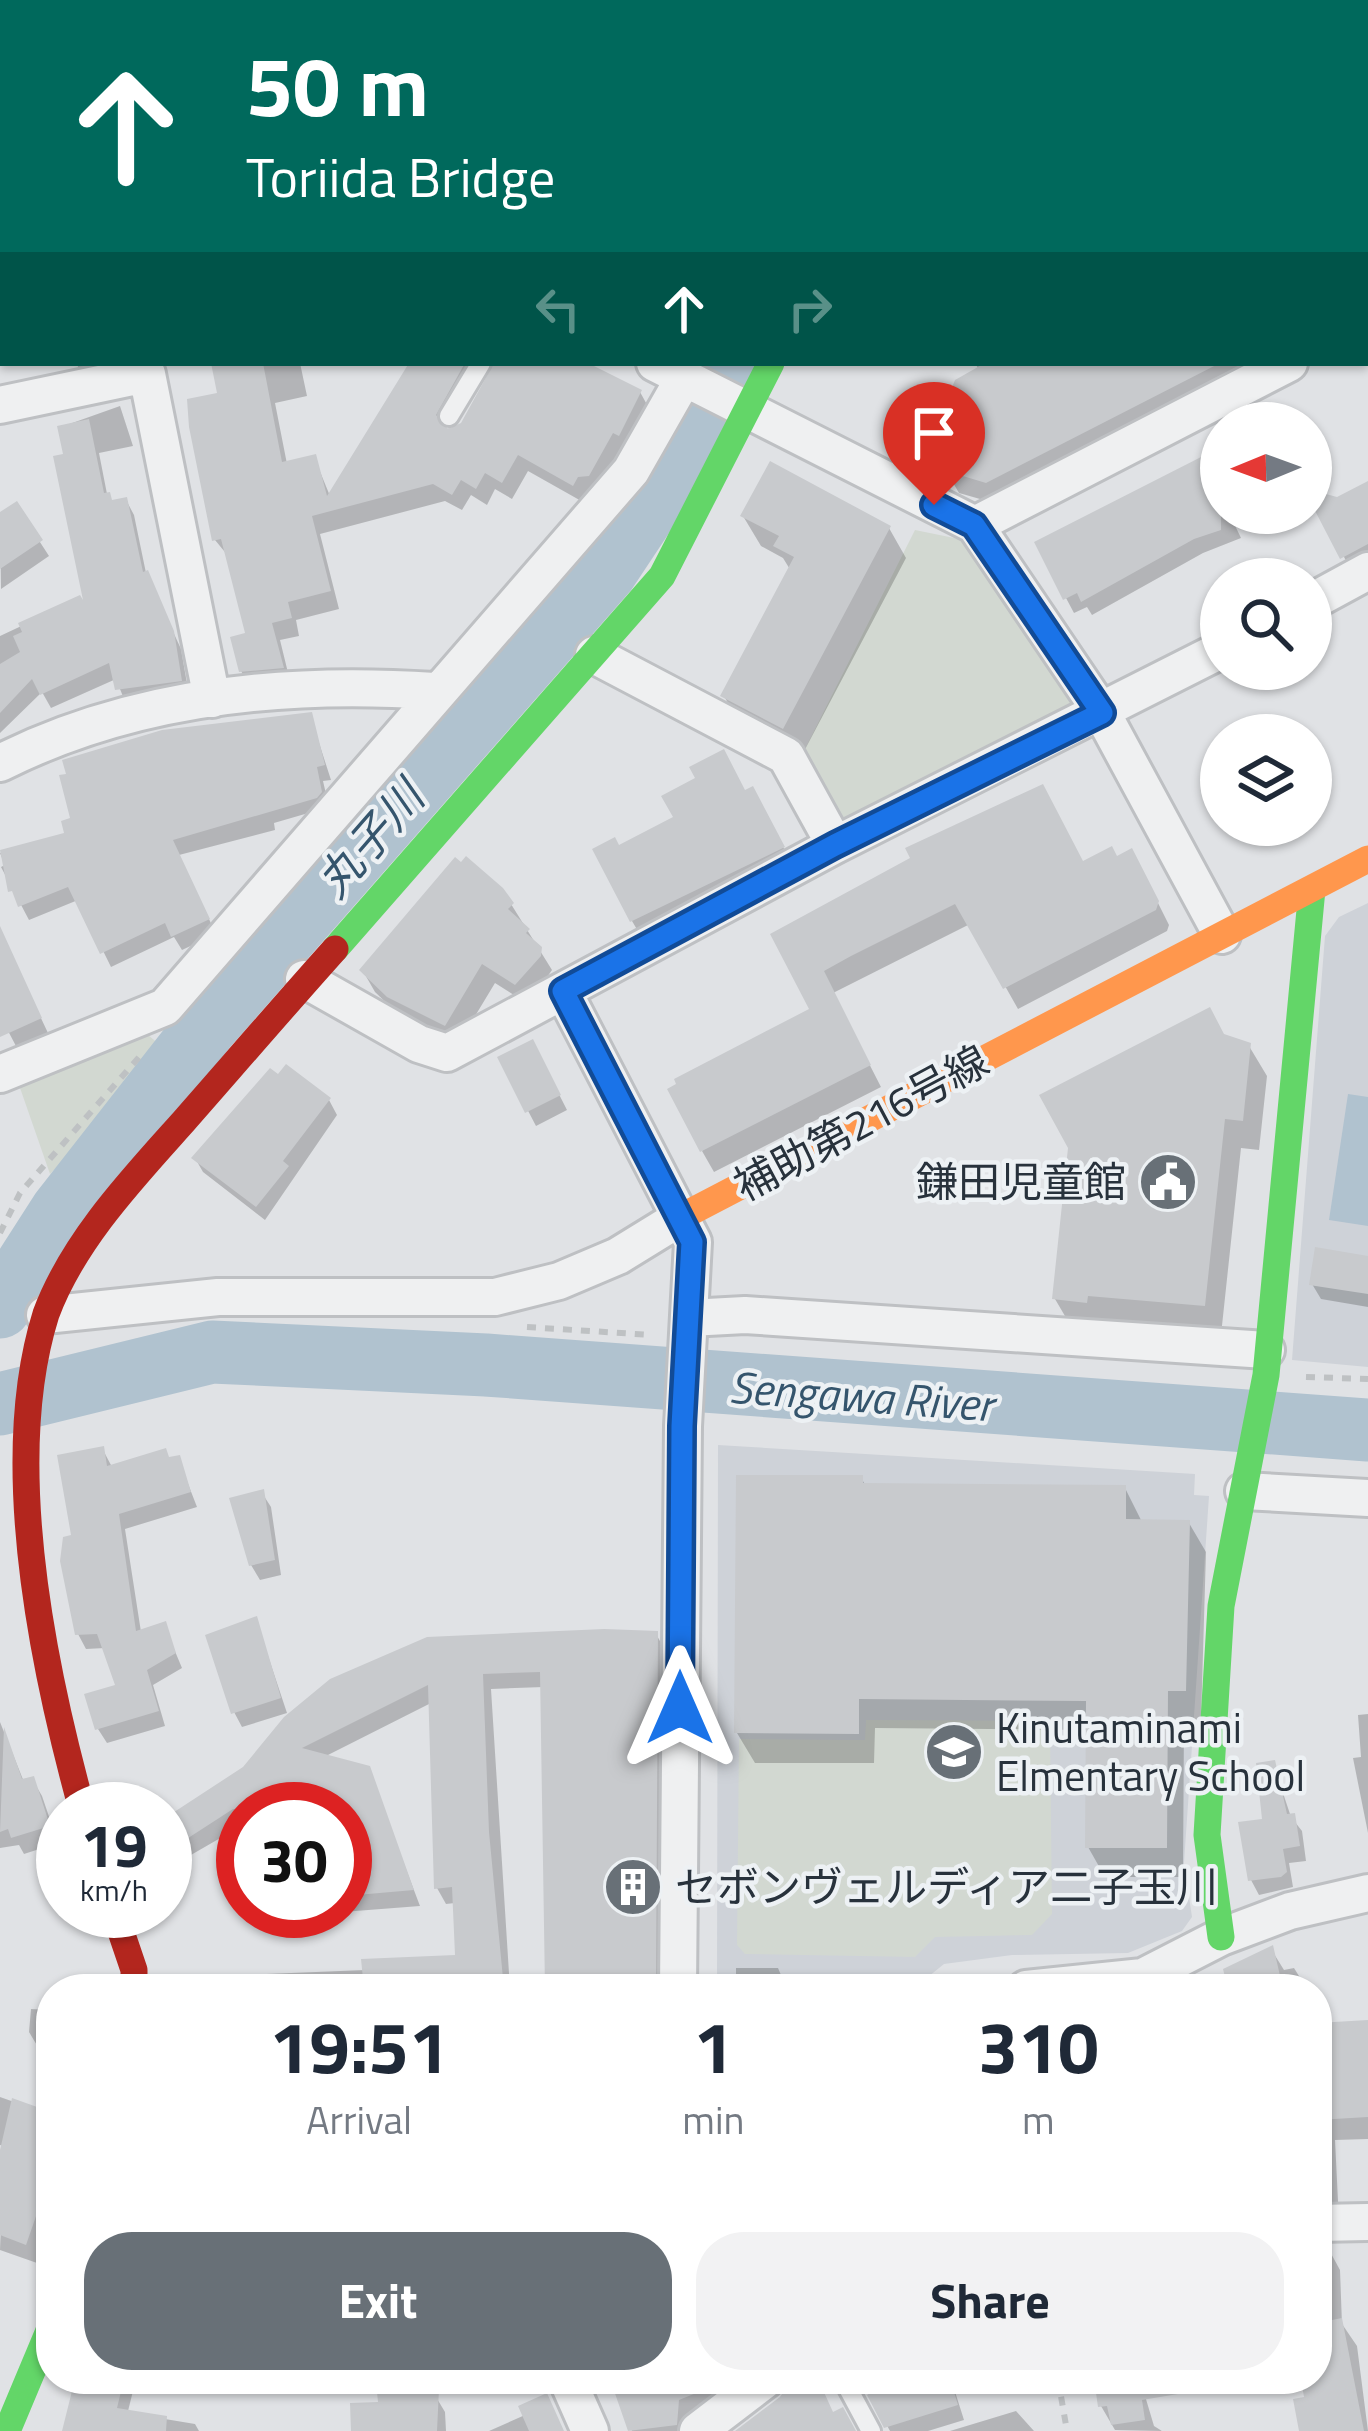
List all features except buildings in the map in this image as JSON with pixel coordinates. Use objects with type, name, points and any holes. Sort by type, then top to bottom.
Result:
[{"type":"street","points":[[76,1782],[26,1574],[7,1454],[39,1330],[106,1212],[304,979],[662,576],[751,412],[770,366]]},
{"type":"street","points":[[974,525],[1283,366]]},
{"type":"street","points":[[0,1074],[165,1007],[332,818],[434,691],[631,471],[669,370],[974,525],[1102,713],[1222,935]]},
{"type":"street","points":[[0,405],[147,374],[212,699]]},
{"type":"street","points":[[1332,591],[1368,572]]},
{"type":"street","points":[[594,655],[786,756],[835,845]]},
{"type":"street","points":[[304,979],[419,1044],[447,1053],[835,845],[1200,661]]},
{"type":"street","points":[[0,763],[102,721],[212,699],[309,687],[434,691]]},
{"type":"street","name":"補助第216号線","points":[[39,1330],[218,1298],[495,1297],[559,1281],[618,1256],[683,1216],[1368,860]]},
{"type":"street","points":[[1220,1937],[1207,1835],[1221,1606],[1266,1362],[1312,889]]},
{"type":"street","points":[[563,991],[683,1216],[692,1242],[682,1426],[678,1974]]},
{"type":"street","points":[[688,1327],[745,1315],[1266,1362]]},
{"type":"street","points":[[1246,1478],[1368,1498]]},
{"type":"street","points":[[1149,1974],[1220,1937],[1290,1911],[1368,1893]]},
{"type":"street","points":[[123,1938],[134,1974]]},
{"type":"street","points":[[1332,2223],[1368,2222]]},
{"type":"street","points":[[7,2431],[36,2362]]},
{"type":"street","points":[[574,2394],[590,2431]]},
{"type":"street","points":[[718,2425],[750,2394]]},
{"type":"lane","points":[[449,416],[479,366]]},
{"type":"lane","points":[[851,2394],[871,2431]]},
{"type":"path","points":[[1060,2394],[1066,2431]]},
{"type":"shaded area","points":[[915,530],[964,540],[1077,704],[846,823],[805,749]]},
{"type":"shaded area","points":[[1368,903],[1368,1367],[1292,1360],[1325,936],[1339,917]]},
{"type":"shaded area","points":[[148,1035],[171,1054],[50,1174],[19,1085]]},
{"type":"shaded area","name":"Kinutaminami Elmentary School","points":[[718,1445],[1195,1474],[1194,1495],[1209,1496],[1184,1863],[1192,1917],[1182,1931],[1128,1953],[1012,1955],[944,1964],[932,1974],[717,1974]]},
{"type":"shaded area","points":[[866,1720],[1040,1721],[1050,1728],[1052,1914],[1032,1935],[935,1937],[915,1957],[745,1954],[737,1945],[739,1739],[865,1740]]},
{"type":"water","points":[[1348,1094],[1368,1097],[1368,1226],[1329,1220]]},
{"type":"waterway","name":"丸子川","points":[[0,1307],[61,1212],[205,1028],[606,571],[685,452],[723,366]]},
{"type":"waterway","name":"Sengawa River","points":[[0,1404],[212,1352],[486,1365],[1368,1430]]},
{"type":"traffic: fast","points":[[335,949],[662,576],[769,366]]},
{"type":"traffic: fast","points":[[1221,1937],[1207,1835],[1221,1606],[1266,1375],[1312,889]]},
{"type":"traffic: fast","points":[[7,2431],[36,2362]]},
{"type":"traffic: slow","points":[[683,1216],[1368,859]]},
{"type":"traffic: jam","points":[[75,1782],[41,1627],[27,1497],[33,1371],[46,1314],[72,1261],[106,1212],[335,949]]},
{"type":"traffic: jam","points":[[123,1938],[134,1974]]},
{"type":"place","name":"鎌田児童館","points":[[1168,1182]]},
{"type":"place","name":"Kinutaminami Elmentary School","points":[[954,1752]]},
{"type":"place","name":"セボンヴェルディア二子玉川","points":[[633,1887]]},
{"type":"route","points":[[680,1708],[682,1426],[692,1242],[683,1216],[563,991],[835,845],[1102,713],[974,525],[934,505]]}]
